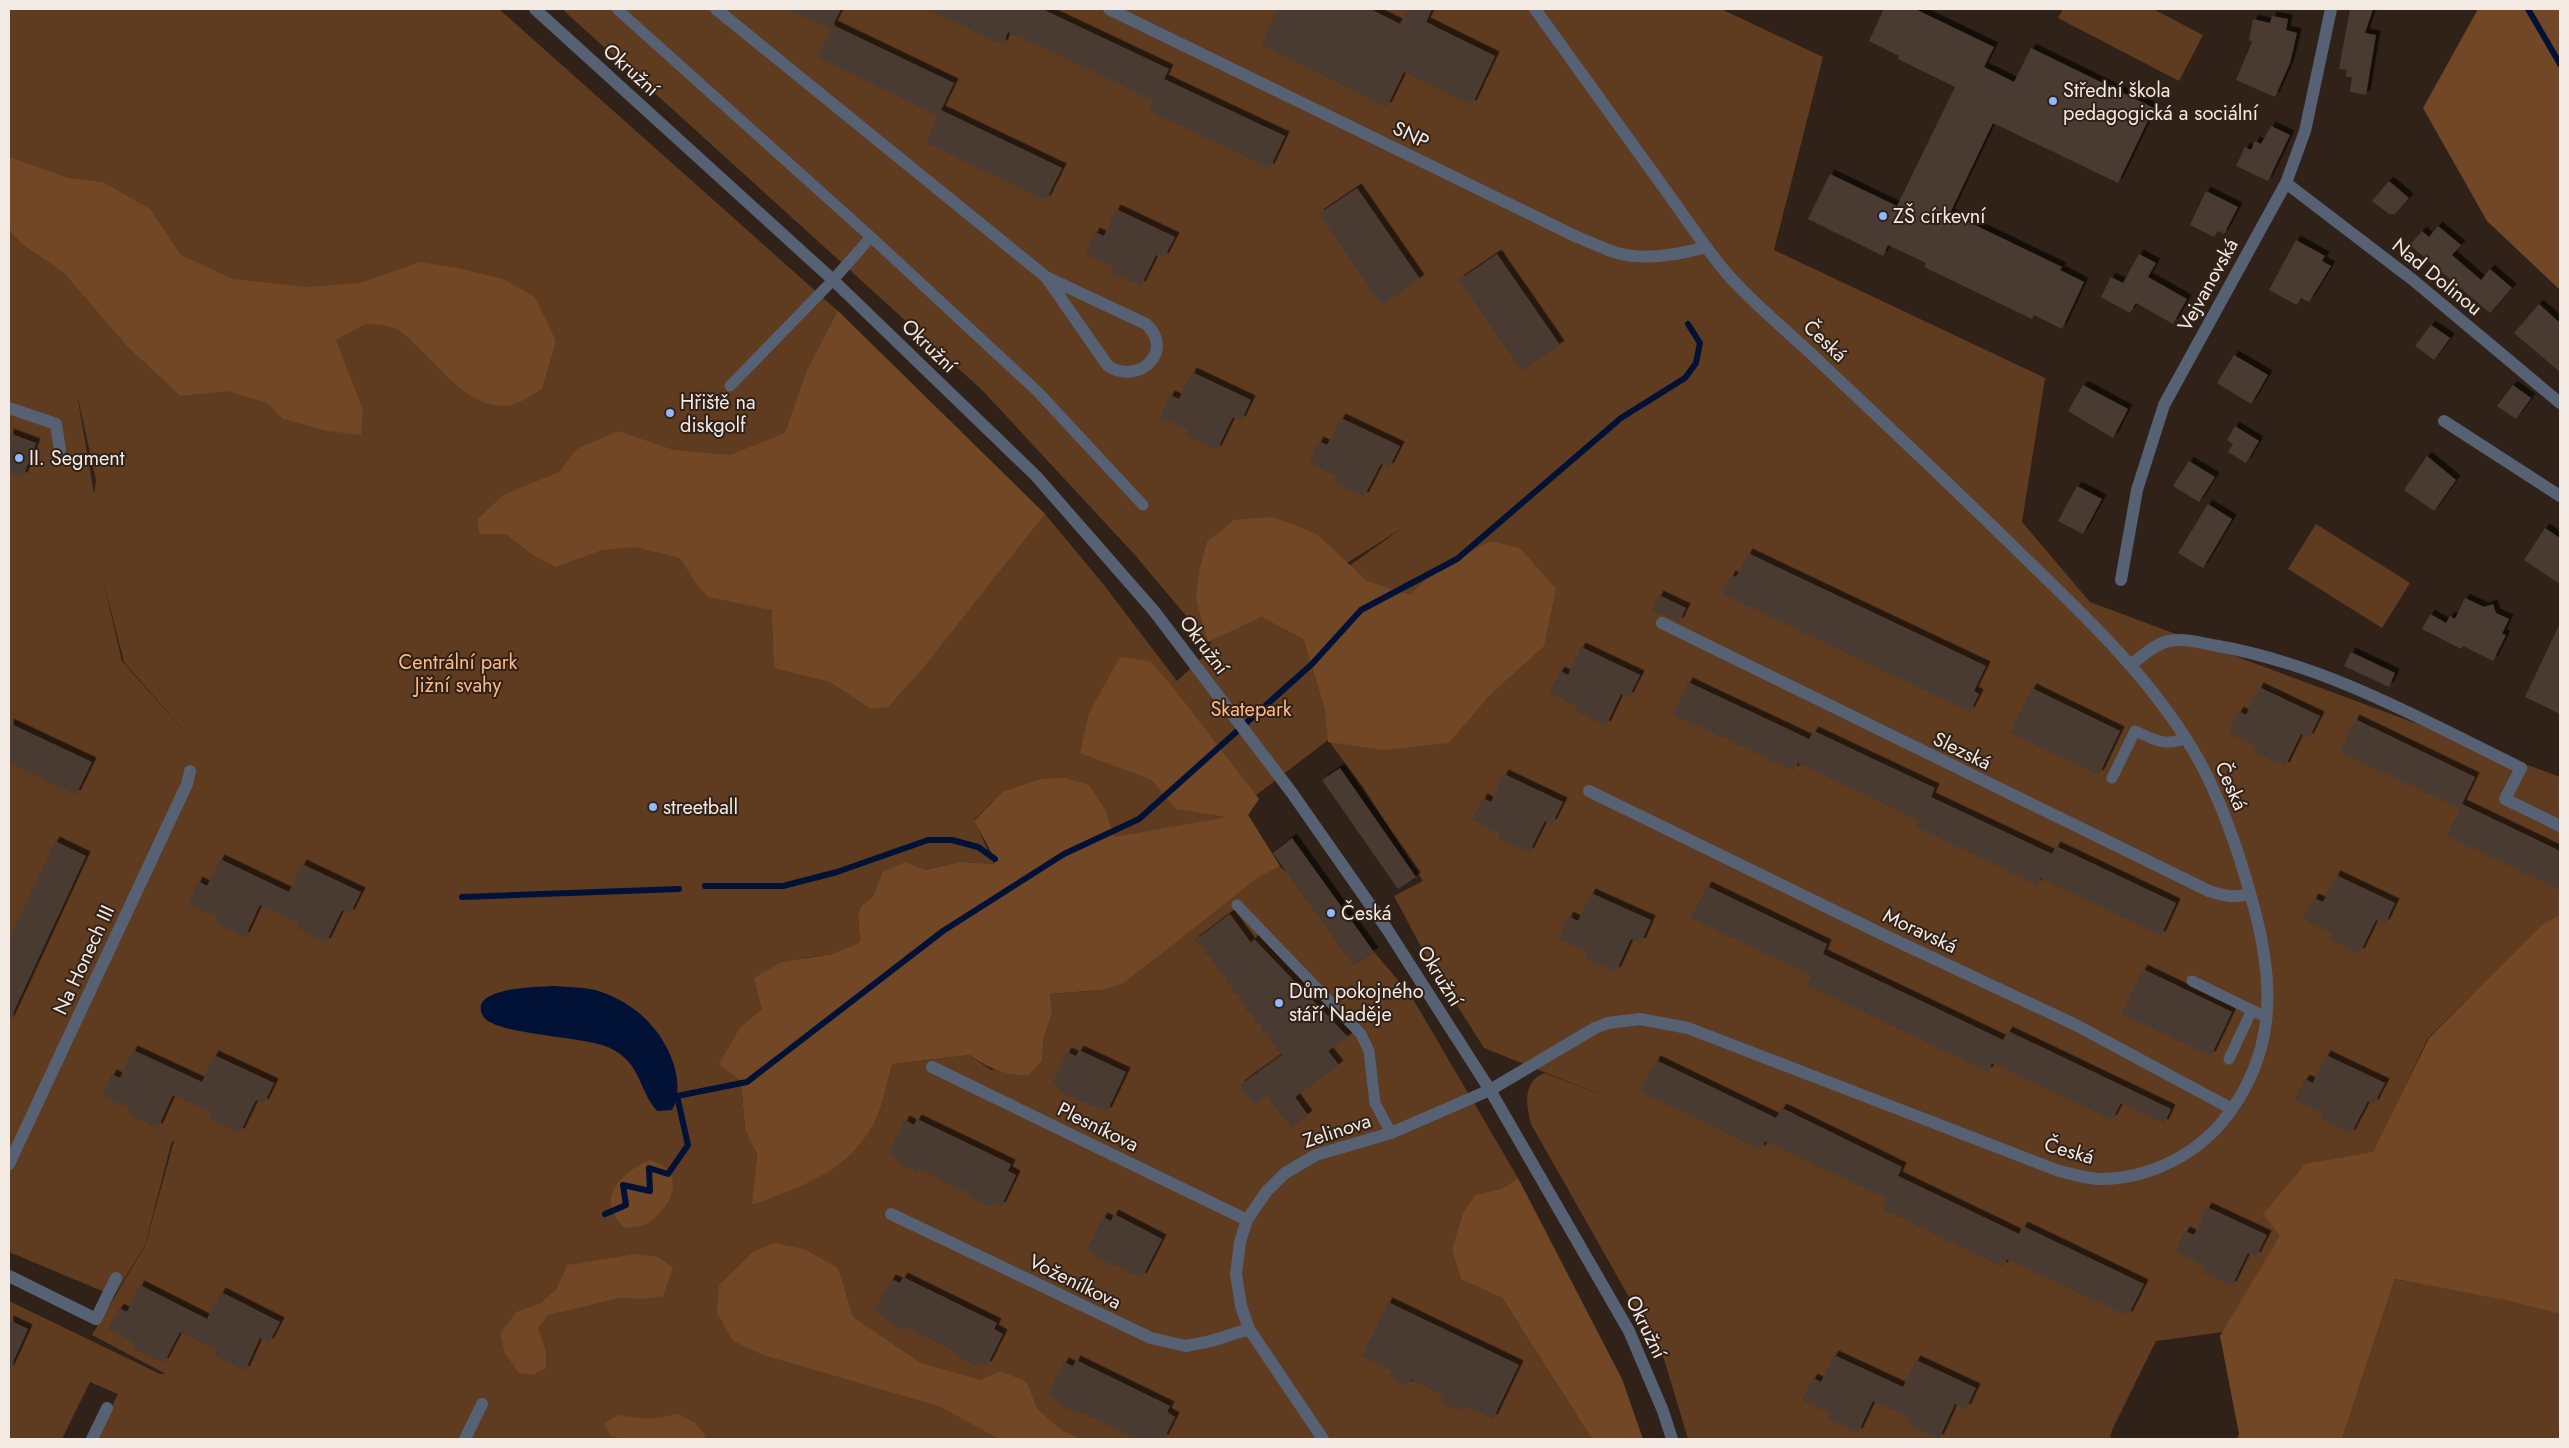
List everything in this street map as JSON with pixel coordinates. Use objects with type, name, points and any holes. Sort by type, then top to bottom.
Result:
[{"type":"street","name":"Okružní","points":[[535,9],[833,280],[1036,476],[1166,626],[1292,793],[1387,929],[1490,1090],[1629,1331],[1663,1411],[1672,1439]]},
{"type":"street","points":[[716,9],[1046,277],[1146,324],[1153,330],[1157,342],[1156,351],[1151,362],[1139,371],[1131,373],[1121,373],[1108,366],[1046,277]]},
{"type":"street","name":"SNP","points":[[1109,9],[1577,237],[1618,253],[1647,256],[1683,254],[1706,247]]},
{"type":"street","name":"Česká","points":[[1490,1090],[1595,1028],[1621,1020],[1640,1019],[1688,1028],[2059,1171],[2098,1179],[2131,1176],[2184,1156],[2215,1131],[2232,1109],[2254,1067],[2266,1017],[2269,992],[2266,958],[2250,893],[2233,840],[2208,778],[2185,739],[2102,632],[1731,278],[1706,247],[1535,9]]},
{"type":"street","name":"Vejvanovská","points":[[2121,580],[2137,490],[2164,405],[2286,182],[2304,131],[2332,9]]},
{"type":"street","name":"Nad Dolinou","points":[[2286,182],[2413,280],[2560,403]]},
{"type":"street","points":[[9,408],[56,424],[60,450]]},
{"type":"street","points":[[2444,421],[2560,496]]},
{"type":"street","name":"Slezská","points":[[1662,623],[2210,891],[2228,897],[2240,897],[2250,893]]},
{"type":"street","points":[[2130,666],[2158,645],[2178,640],[2252,652],[2310,669],[2374,696],[2521,768],[2505,799],[2560,826]]},
{"type":"street","name":"Na Honech III","points":[[9,1164],[187,784],[190,771]]},
{"type":"street","name":"Moravská","points":[[1590,791],[1877,932],[2074,1024],[2232,1109]]},
{"type":"street","name":"Plesníkova","points":[[932,1067],[1248,1220]]},
{"type":"street","name":"Zelinova","points":[[1323,1439],[1249,1329],[1241,1306],[1236,1274],[1240,1242],[1248,1220],[1266,1192],[1285,1172],[1301,1162],[1330,1148],[1391,1133],[1490,1090]]},
{"type":"street","name":"Voženílkova","points":[[891,1214],[1151,1338],[1186,1346],[1211,1341],[1249,1329]]},
{"type":"street","points":[[9,1276],[96,1319],[116,1278]]},
{"type":"street","points":[[465,1439],[482,1404]]},
{"type":"street","points":[[92,1439],[107,1408]]},
{"type":"lane","points":[[617,9],[871,237],[1037,391],[1143,505]]},
{"type":"lane","points":[[730,386],[833,280],[871,237]]},
{"type":"lane","points":[[2112,778],[2135,731],[2161,743],[2169,744],[2185,739]]},
{"type":"lane","points":[[1237,905],[1361,1034],[1369,1051],[1375,1103],[1391,1133]]},
{"type":"lane","points":[[2192,981],[2266,1017]]},
{"type":"lane","points":[[2229,1059],[2252,1010]]},
{"type":"green space","points":[[9,9],[499,9],[838,311],[1045,514],[1104,585],[1177,681],[1208,652],[1211,641],[1208,642],[1134,554],[982,390],[562,9],[1721,9],[1823,57],[1774,250],[2045,378],[2022,522],[2090,602],[2560,777],[2560,916],[2542,927],[2428,1038],[2374,1152],[2223,1332],[2156,1341],[2112,1430],[2110,1439],[1688,1439],[1664,1359],[1531,1124],[1527,1102],[1532,1082],[1545,1073],[1634,1108],[1484,1048],[1428,960],[1394,896],[1423,881],[1363,787],[1328,740],[1229,816],[1248,815],[1279,866],[1287,872],[1354,965],[1374,952],[1410,994],[1518,1178],[1503,1188],[1475,1195],[1452,1250],[1461,1278],[1502,1298],[1592,1439],[96,1439],[118,1394],[90,1382],[62,1439],[9,1439],[9,1301],[160,1374],[166,1374],[92,1335],[145,1246],[174,1141],[172,1141],[145,1245],[114,1296],[9,1252]],"holes":[[[77,394],[96,480],[94,494]],[[1401,529],[1318,588],[1325,708],[1303,639],[1261,617]],[[103,580],[124,662],[200,749],[122,661]],[[1002,792],[1106,811],[1148,965],[1101,990],[1050,994],[1052,1014],[1044,1037],[1042,1061],[991,1070],[969,1055],[893,1064],[874,1123],[753,1205],[757,1155],[745,1130],[741,1081],[741,1026],[762,1009],[804,958],[832,954],[860,942],[858,916],[861,906],[873,898],[882,873],[925,870],[960,862],[994,864],[974,820]]]},
{"type":"green space","points":[[2063,9],[2153,9],[2203,35],[2179,81],[2058,18]]},
{"type":"green space","points":[[2316,524],[2410,583],[2382,628],[2288,569]]},
{"type":"green space","points":[[2395,1279],[2498,1298],[2560,1314],[2560,1439],[2342,1439]]},
{"type":"shaded area","points":[[2478,9],[2560,9],[2560,290],[2487,221],[2423,108]]},
{"type":"shaded area","points":[[9,157],[68,178],[103,182],[150,209],[181,255],[233,279],[306,287],[360,283],[420,262],[458,268],[503,279],[535,297],[556,341],[542,389],[511,405],[495,405],[479,400],[450,380],[400,331],[388,326],[367,323],[336,340],[363,410],[361,435],[328,431],[283,419],[267,403],[228,391],[181,396],[129,348],[64,273],[22,244],[9,230]]},
{"type":"shaded area","points":[[838,311],[1045,514],[923,668],[888,707],[871,709],[830,682],[774,668],[772,610],[708,597],[695,582],[680,558],[635,547],[602,550],[556,567],[534,556],[506,534],[479,534],[478,519],[503,495],[559,472],[577,449],[618,431],[674,450],[730,455],[785,433],[807,370]]},
{"type":"shaded area","points":[[1273,517],[1317,534],[1367,581],[1410,595],[1433,572],[1490,541],[1520,548],[1556,589],[1544,646],[1489,696],[1449,743],[1383,750],[1328,742],[1325,709],[1303,639],[1261,617],[1208,642],[1196,599],[1200,567],[1207,542],[1234,520]]},
{"type":"shaded area","points":[[1120,657],[1150,661],[1172,686],[1259,799],[1248,815],[1280,866],[1260,876],[1124,983],[1101,990],[1050,994],[1052,1014],[1044,1037],[1042,1061],[1028,1075],[1011,1074],[997,1070],[969,1055],[893,1064],[874,1123],[851,1154],[822,1176],[752,1205],[757,1155],[745,1130],[741,1081],[719,1064],[741,1026],[762,1009],[754,978],[782,962],[832,954],[860,942],[858,916],[861,906],[873,897],[882,873],[905,862],[925,870],[960,862],[994,864],[995,859],[974,821],[1002,792],[1041,779],[1065,778],[1089,785],[1106,811],[1114,837],[1227,817],[1176,809],[1152,780],[1080,753],[1089,713]]},
{"type":"shaded area","points":[[2560,915],[2560,1314],[2505,1300],[2395,1279],[2342,1439],[2237,1439],[2239,1434],[2220,1336],[2280,1236],[2263,1214],[2305,1164],[2373,1152],[2429,1038],[2542,925]]},
{"type":"shaded area","points":[[650,1160],[664,1167],[670,1173],[673,1188],[671,1196],[663,1210],[651,1221],[642,1226],[625,1228],[616,1218],[611,1207],[611,1197],[621,1179],[639,1165]]},
{"type":"shaded area","points":[[1518,1178],[1622,1379],[1643,1439],[1592,1439],[1502,1298],[1461,1279],[1452,1250],[1463,1213],[1475,1195],[1503,1188]]},
{"type":"shaded area","points":[[774,1243],[804,1249],[838,1268],[853,1317],[921,1363],[980,1380],[1000,1371],[1027,1382],[1037,1409],[1063,1431],[1080,1439],[999,1439],[939,1406],[763,1355],[733,1341],[717,1313],[719,1285],[754,1251]]},
{"type":"shaded area","points":[[635,1254],[658,1257],[673,1268],[663,1296],[643,1299],[619,1298],[548,1315],[538,1328],[546,1352],[546,1368],[533,1375],[519,1373],[505,1353],[500,1334],[516,1312],[539,1304],[556,1290],[567,1265]]},
{"type":"shaded area","points":[[679,1414],[695,1423],[705,1435],[705,1439],[620,1439],[610,1435],[604,1424],[618,1415],[648,1419]]},
{"type":"water","points":[[553,986],[595,990],[609,995],[634,1009],[654,1028],[662,1039],[674,1065],[678,1088],[675,1105],[672,1110],[657,1111],[634,1069],[620,1054],[610,1048],[598,1044],[504,1027],[490,1022],[483,1016],[481,1006],[485,999],[494,994],[520,988]]},
{"type":"building","points":[[787,9],[841,9],[833,25],[954,83],[941,110],[1062,168],[1046,200],[926,143],[938,116],[817,57],[831,29]]},
{"type":"building","points":[[927,9],[1042,9],[1169,69],[1164,79],[1285,136],[1270,168],[1149,111],[1154,101],[1059,55],[1008,32],[1003,45]]},
{"type":"building","points":[[1278,9],[1370,9],[1400,24],[1408,9],[1432,9],[1426,22],[1495,56],[1472,105],[1404,72],[1387,107],[1261,45]]},
{"type":"building","points":[[1884,9],[1915,9],[1994,47],[1984,67],[2014,82],[2031,48],[2154,108],[2118,183],[1993,123],[1950,213],[2062,267],[2060,270],[2084,282],[2062,329],[2034,315],[2032,319],[1924,267],[1926,263],[1888,245],[1883,256],[1808,219],[1830,174],[1897,206],[1955,87],[1898,59],[1899,56],[1869,41]]},
{"type":"building","points":[[2350,9],[2373,9],[2365,33],[2376,35],[2366,95],[2350,92],[2352,77],[2346,77],[2347,70],[2339,69]]},
{"type":"building","points":[[2272,16],[2288,19],[2286,30],[2297,33],[2290,63],[2275,97],[2236,80],[2252,42],[2249,40],[2253,19],[2270,23]]},
{"type":"building","points":[[2271,126],[2290,135],[2268,181],[2236,166],[2245,147],[2251,150],[2255,141],[2261,144]]},
{"type":"building","points":[[2389,181],[2409,198],[2395,214],[2389,214],[2372,201]]},
{"type":"building","points":[[1357,188],[1420,279],[1382,305],[1319,214]]},
{"type":"building","points":[[2206,191],[2238,207],[2224,234],[2218,231],[2214,237],[2190,225]]},
{"type":"building","points":[[1116,209],[1175,237],[1164,258],[1156,255],[1141,286],[1112,273],[1114,267],[1085,254],[1095,232],[1104,236]]},
{"type":"building","points":[[2438,226],[2461,245],[2452,255],[2481,280],[2490,269],[2512,288],[2490,313],[2410,245],[2422,231],[2429,237]]},
{"type":"building","points":[[2296,240],[2325,256],[2322,261],[2331,266],[2309,302],[2301,298],[2297,305],[2269,290]]},
{"type":"building","points":[[1497,254],[1560,345],[1522,371],[1459,280]]},
{"type":"building","points":[[2139,254],[2156,263],[2148,277],[2187,299],[2173,324],[2136,303],[2130,313],[2101,297],[2111,277],[2123,283]]},
{"type":"building","points":[[2539,304],[2560,323],[2560,372],[2514,333]]},
{"type":"building","points":[[2431,325],[2450,338],[2434,360],[2415,346]]},
{"type":"building","points":[[2234,355],[2268,375],[2251,404],[2217,383]]},
{"type":"building","points":[[1192,372],[1251,400],[1241,421],[1233,417],[1217,450],[1186,435],[1188,430],[1160,417],[1170,395],[1179,399]]},
{"type":"building","points":[[2083,385],[2128,409],[2113,438],[2068,411]]},
{"type":"building","points":[[2513,385],[2531,398],[2516,419],[2497,406]]},
{"type":"building","points":[[1341,418],[1400,446],[1389,468],[1381,464],[1364,497],[1334,482],[1337,477],[1309,463],[1319,441],[1327,445]]},
{"type":"building","points":[[2235,426],[2259,441],[2246,463],[2228,452],[2233,444],[2227,440]]},
{"type":"building","name":"II. Segment","points":[[9,433],[36,443],[23,477],[9,472]]},
{"type":"building","points":[[2427,456],[2456,480],[2434,511],[2404,490]]},
{"type":"building","points":[[2189,461],[2215,477],[2199,502],[2173,486]]},
{"type":"building","points":[[2077,486],[2102,499],[2083,534],[2058,521]]},
{"type":"building","points":[[2208,504],[2232,519],[2203,568],[2178,553]]},
{"type":"building","points":[[2545,528],[2560,538],[2560,584],[2524,560]]},
{"type":"building","points":[[1748,553],[1986,666],[1974,691],[1979,694],[1970,712],[1722,594],[1731,575],[1736,577]]},
{"type":"building","points":[[1659,595],[1686,608],[1679,622],[1652,611]]},
{"type":"building","points":[[2465,598],[2484,607],[2493,604],[2496,613],[2509,619],[2502,634],[2506,635],[2493,661],[2463,646],[2461,649],[2422,629],[2430,614],[2446,623],[2450,616],[2455,619]]},
{"type":"building","points":[[2560,623],[2560,714],[2525,697]]},
{"type":"building","points":[[1581,647],[1640,675],[1629,697],[1621,694],[1606,726],[1575,711],[1577,706],[1549,693],[1560,671],[1568,675]]},
{"type":"building","points":[[2351,652],[2395,673],[2389,687],[2344,666]]},
{"type":"building","points":[[1688,682],[1809,739],[1814,731],[1935,788],[1931,797],[2052,854],[2056,846],[2176,903],[2161,936],[2041,878],[2037,885],[1916,827],[1920,821],[1798,763],[1794,771],[1673,714]]},
{"type":"building","points":[[2259,687],[2320,716],[2309,738],[2301,734],[2285,767],[2254,752],[2257,747],[2228,733],[2239,711],[2246,715]]},
{"type":"building","points":[[2032,688],[2120,731],[2099,775],[2010,733]]},
{"type":"building","points":[[2355,719],[2475,777],[2462,804],[2560,851],[2560,890],[2447,836],[2460,809],[2340,752]]},
{"type":"building","points":[[9,723],[92,762],[76,795],[9,762]]},
{"type":"building","name":"Česká","points":[[1340,768],[1416,877],[1398,889],[1322,780]]},
{"type":"building","points":[[1504,774],[1563,802],[1552,824],[1545,821],[1529,853],[1498,838],[1500,834],[1472,820],[1483,798],[1491,802]]},
{"type":"building","name":"Česká","points":[[1292,838],[1374,952],[1354,965],[1273,853]]},
{"type":"building","points":[[55,841],[86,856],[9,1022],[9,940]]},
{"type":"building","points":[[220,859],[289,892],[302,864],[361,892],[350,914],[342,910],[326,943],[296,928],[299,923],[260,905],[245,937],[215,923],[217,917],[188,904],[198,881],[207,886]]},
{"type":"building","points":[[2336,875],[2395,903],[2385,924],[2376,920],[2360,953],[2330,939],[2332,934],[2303,919],[2314,898],[2323,902]]},
{"type":"building","points":[[1707,886],[1827,944],[1823,954],[2003,1040],[2008,1031],[2171,1109],[2164,1124],[2121,1103],[2112,1120],[1992,1063],[1988,1072],[1807,985],[1812,976],[1691,918]]},
{"type":"building","points":[[1591,893],[1651,920],[1641,943],[1631,939],[1616,972],[1585,958],[1588,952],[1558,939],[1569,916],[1578,921]]},
{"type":"building","name":"Dům pokojného stáří Naděje","points":[[1230,914],[1251,943],[1254,939],[1348,1037],[1328,1051],[1339,1065],[1295,1097],[1308,1115],[1291,1128],[1267,1096],[1254,1105],[1240,1085],[1283,1054],[1274,1049],[1276,1045],[1267,1039],[1269,1035],[1260,1029],[1262,1025],[1253,1020],[1255,1016],[1245,1010],[1248,1006],[1239,1000],[1241,996],[1231,991],[1234,987],[1225,981],[1227,977],[1217,971],[1219,967],[1210,961],[1212,957],[1203,952],[1205,948],[1194,941]]},
{"type":"building","points":[[2143,969],[2232,1012],[2211,1056],[2121,1014]]},
{"type":"building","points":[[133,1050],[202,1082],[214,1055],[274,1083],[264,1104],[256,1100],[240,1133],[209,1119],[212,1113],[173,1095],[158,1128],[128,1114],[130,1109],[102,1095],[112,1074],[120,1078]]},
{"type":"building","points":[[1079,1050],[1126,1072],[1107,1112],[1059,1092],[1060,1088],[1052,1084],[1067,1052],[1076,1056]]},
{"type":"building","points":[[2326,1055],[2385,1083],[2374,1104],[2368,1101],[2351,1134],[2321,1119],[2324,1114],[2294,1100],[2305,1079],[2313,1083]]},
{"type":"building","points":[[1656,1060],[1776,1118],[1782,1108],[1902,1167],[1898,1176],[2019,1234],[2023,1226],[2144,1284],[2128,1316],[2007,1259],[2003,1267],[1882,1209],[1887,1199],[1765,1141],[1761,1150],[1640,1091]]},
{"type":"building","points":[[917,1119],[1011,1164],[1008,1171],[1016,1175],[1001,1207],[992,1203],[990,1207],[969,1197],[970,1194],[919,1169],[917,1172],[896,1161],[898,1158],[889,1153],[905,1120],[914,1125]]},
{"type":"building","points":[[2207,1207],[2267,1235],[2256,1257],[2248,1253],[2232,1286],[2202,1272],[2205,1266],[2175,1252],[2185,1231],[2194,1235]]},
{"type":"building","points":[[1114,1214],[1162,1239],[1142,1278],[1093,1256],[1095,1253],[1087,1249],[1103,1217],[1111,1221]]},
{"type":"building","points":[[903,1277],[997,1323],[994,1329],[1003,1334],[987,1366],[978,1362],[976,1366],[955,1356],[957,1352],[905,1327],[904,1330],[883,1320],[885,1316],[875,1312],[891,1279],[900,1283]]},
{"type":"building","points":[[140,1285],[207,1319],[221,1292],[280,1322],[269,1343],[260,1338],[245,1371],[215,1356],[217,1350],[180,1332],[164,1363],[133,1348],[136,1344],[108,1329],[119,1308],[127,1312]]},
{"type":"building","points":[[1388,1302],[1519,1365],[1493,1419],[1463,1405],[1460,1411],[1441,1402],[1444,1396],[1411,1379],[1408,1386],[1389,1377],[1392,1371],[1362,1356]]},
{"type":"building","points":[[9,1320],[28,1329],[9,1371]]},
{"type":"building","points":[[1834,1355],[1903,1387],[1916,1360],[1976,1388],[1966,1409],[1955,1404],[1939,1439],[1908,1424],[1910,1418],[1873,1401],[1858,1433],[1828,1419],[1831,1414],[1802,1400],[1813,1378],[1821,1382]]},
{"type":"building","points":[[1076,1360],[1170,1406],[1167,1412],[1175,1417],[1164,1439],[1137,1439],[1078,1411],[1076,1413],[1055,1403],[1057,1399],[1048,1395],[1064,1362],[1073,1366]]},
{"type":"waterway","points":[[2528,9],[2560,64]]},
{"type":"waterway","points":[[605,1214],[626,1205],[623,1185],[650,1191],[649,1168],[668,1174],[688,1145],[677,1096],[747,1082],[943,931],[1064,854],[1139,819],[1312,664],[1361,610],[1457,559],[1621,418],[1685,378],[1696,363],[1700,343],[1688,324]]},
{"type":"waterway","points":[[705,886],[783,886],[837,872],[928,840],[952,840],[978,847],[995,859]]},
{"type":"waterway","points":[[462,897],[679,889]]},
{"type":"place","name":"Střední škola pedagogická a sociální","points":[[2053,101]]},
{"type":"place","name":"ZŠ církevní","points":[[1883,216]]},
{"type":"place","name":"Hřiště na diskgolf","points":[[670,413]]},
{"type":"place","name":"II. Segment","points":[[19,458]]},
{"type":"place","name":"streetball","points":[[653,807]]},
{"type":"place","name":"Česká","points":[[1331,913]]},
{"type":"place","name":"Dům pokojného stáří Naděje","points":[[1279,1003]]},
{"type":"park label","name":"Centrální park Jižní svahy","points":[[458,674]]},
{"type":"park label","name":"Skatepark","points":[[1251,709]]}]
